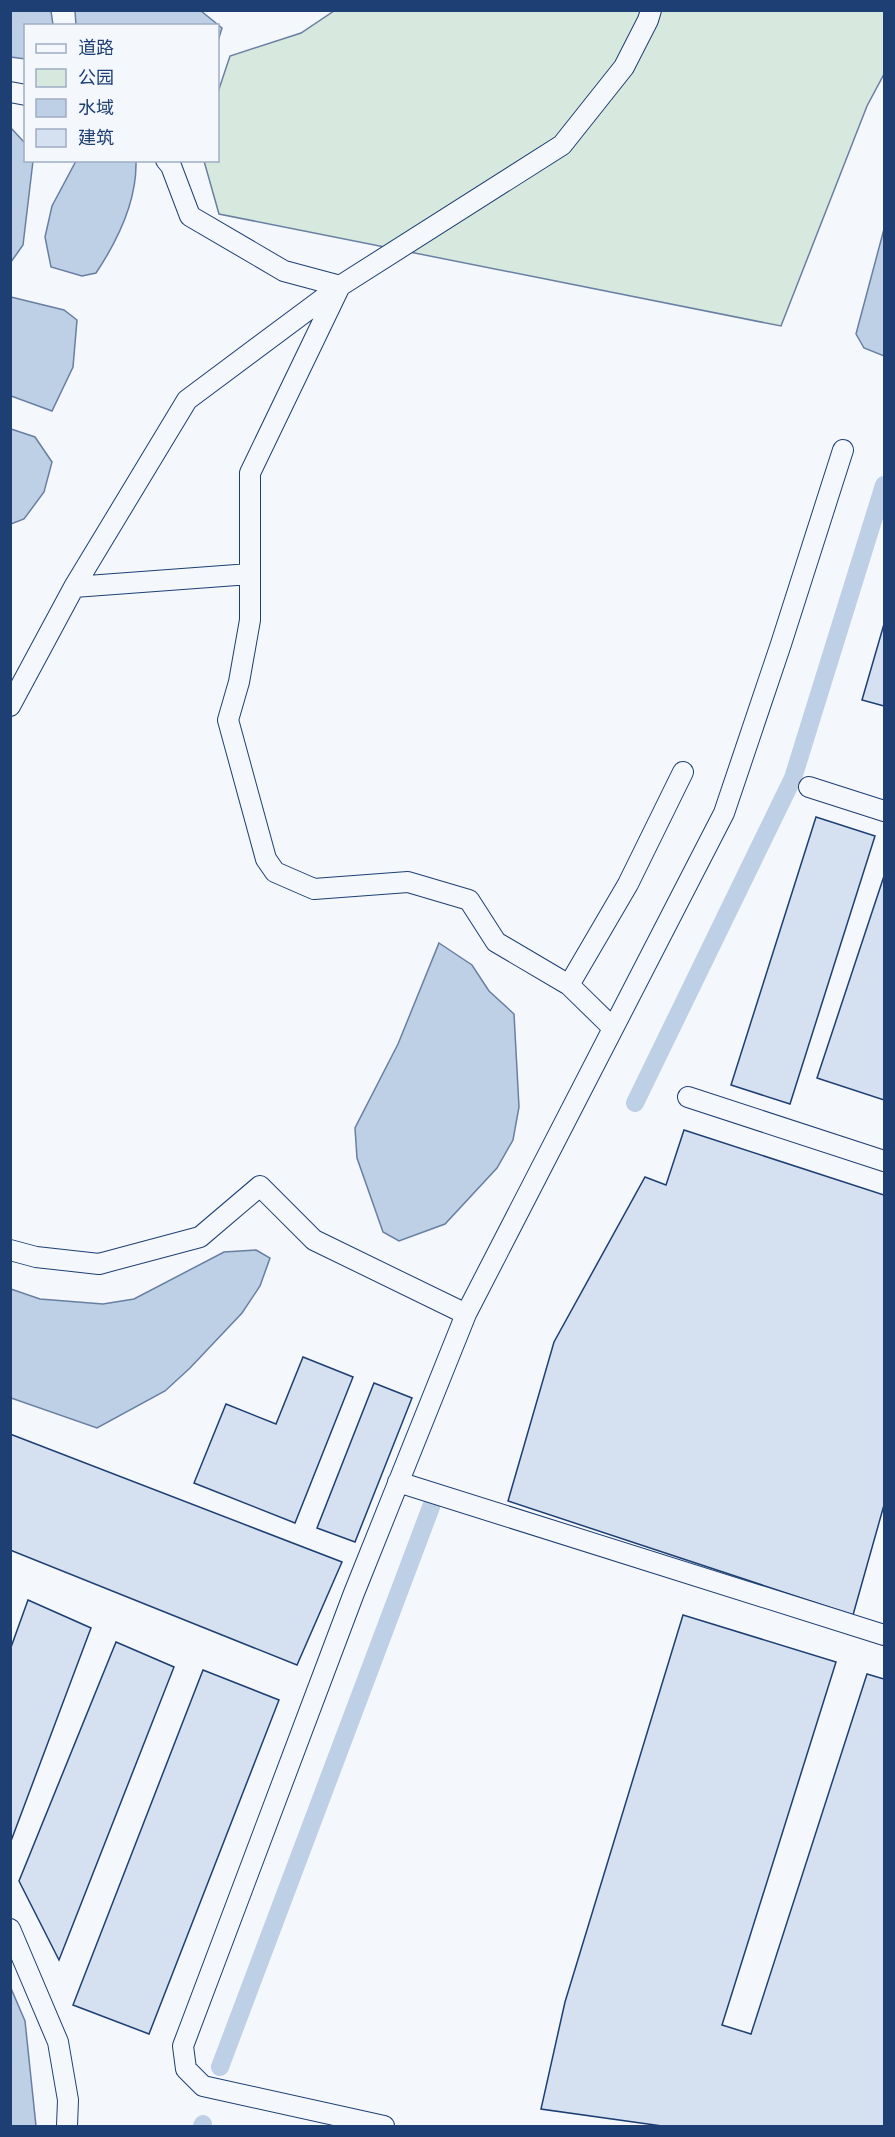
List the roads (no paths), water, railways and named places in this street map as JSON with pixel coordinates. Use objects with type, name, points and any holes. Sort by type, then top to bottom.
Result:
[{"type":"street","points":[[10,706],[74,587],[187,400],[340,286],[562,145],[624,67],[651,10]]},
{"type":"street","points":[[168,162],[190,216],[284,271],[340,286]]},
{"type":"street","points":[[340,286],[250,473],[250,620],[239,682],[228,720],[266,860],[275,872],[314,889],[408,882],[469,900],[496,942],[569,985],[613,1028]]},
{"type":"street","points":[[384,2127],[203,2086],[186,2069],[183,2046],[354,1593],[466,1314],[724,813],[843,450]]},
{"type":"street","points":[[74,587],[250,573]]},
{"type":"street","points":[[569,985],[628,884],[682,772]]},
{"type":"street","points":[[809,787],[885,811]]},
{"type":"street","points":[[688,1097],[885,1161]]},
{"type":"street","points":[[10,1250],[36,1257],[99,1264],[200,1237],[260,1186],[314,1240],[466,1314]]},
{"type":"street","points":[[398,1482],[885,1635]]},
{"type":"street","points":[[10,1929],[58,2042],[68,2100],[67,2127]]},
{"type":"water","points":[[11,10],[51,11],[53,24],[24,24],[24,59],[11,57]]},
{"type":"water","points":[[75,11],[201,11],[217,24],[76,24]]},
{"type":"water","points":[[11,128],[24,142],[24,162],[33,162],[23,245],[11,262]]},
{"type":"water","points":[[75,162],[136,162],[133,190],[125,219],[96,273],[82,276],[51,267],[45,237],[52,206]]},
{"type":"water","points":[[884,229],[884,356],[864,348],[856,334]]},
{"type":"water","points":[[11,297],[64,310],[77,320],[73,367],[52,411],[11,396]]},
{"type":"water","points":[[11,429],[35,437],[52,462],[44,492],[24,519],[11,524]]},
{"type":"water","points":[[439,943],[472,965],[489,991],[514,1014],[519,1107],[513,1140],[497,1168],[445,1224],[399,1241],[383,1232],[357,1158],[355,1128],[398,1044]]},
{"type":"water","points":[[256,1250],[270,1258],[260,1286],[242,1313],[165,1391],[97,1428],[11,1398],[11,1289],[40,1299],[103,1304],[134,1299],[224,1252]]},
{"type":"water","points":[[10,1986],[25,2021],[36,2126],[11,2126]]},
{"type":"waterway","points":[[635,1103],[793,778],[884,485]]},
{"type":"waterway","points":[[220,2067],[431,1507]]}]
